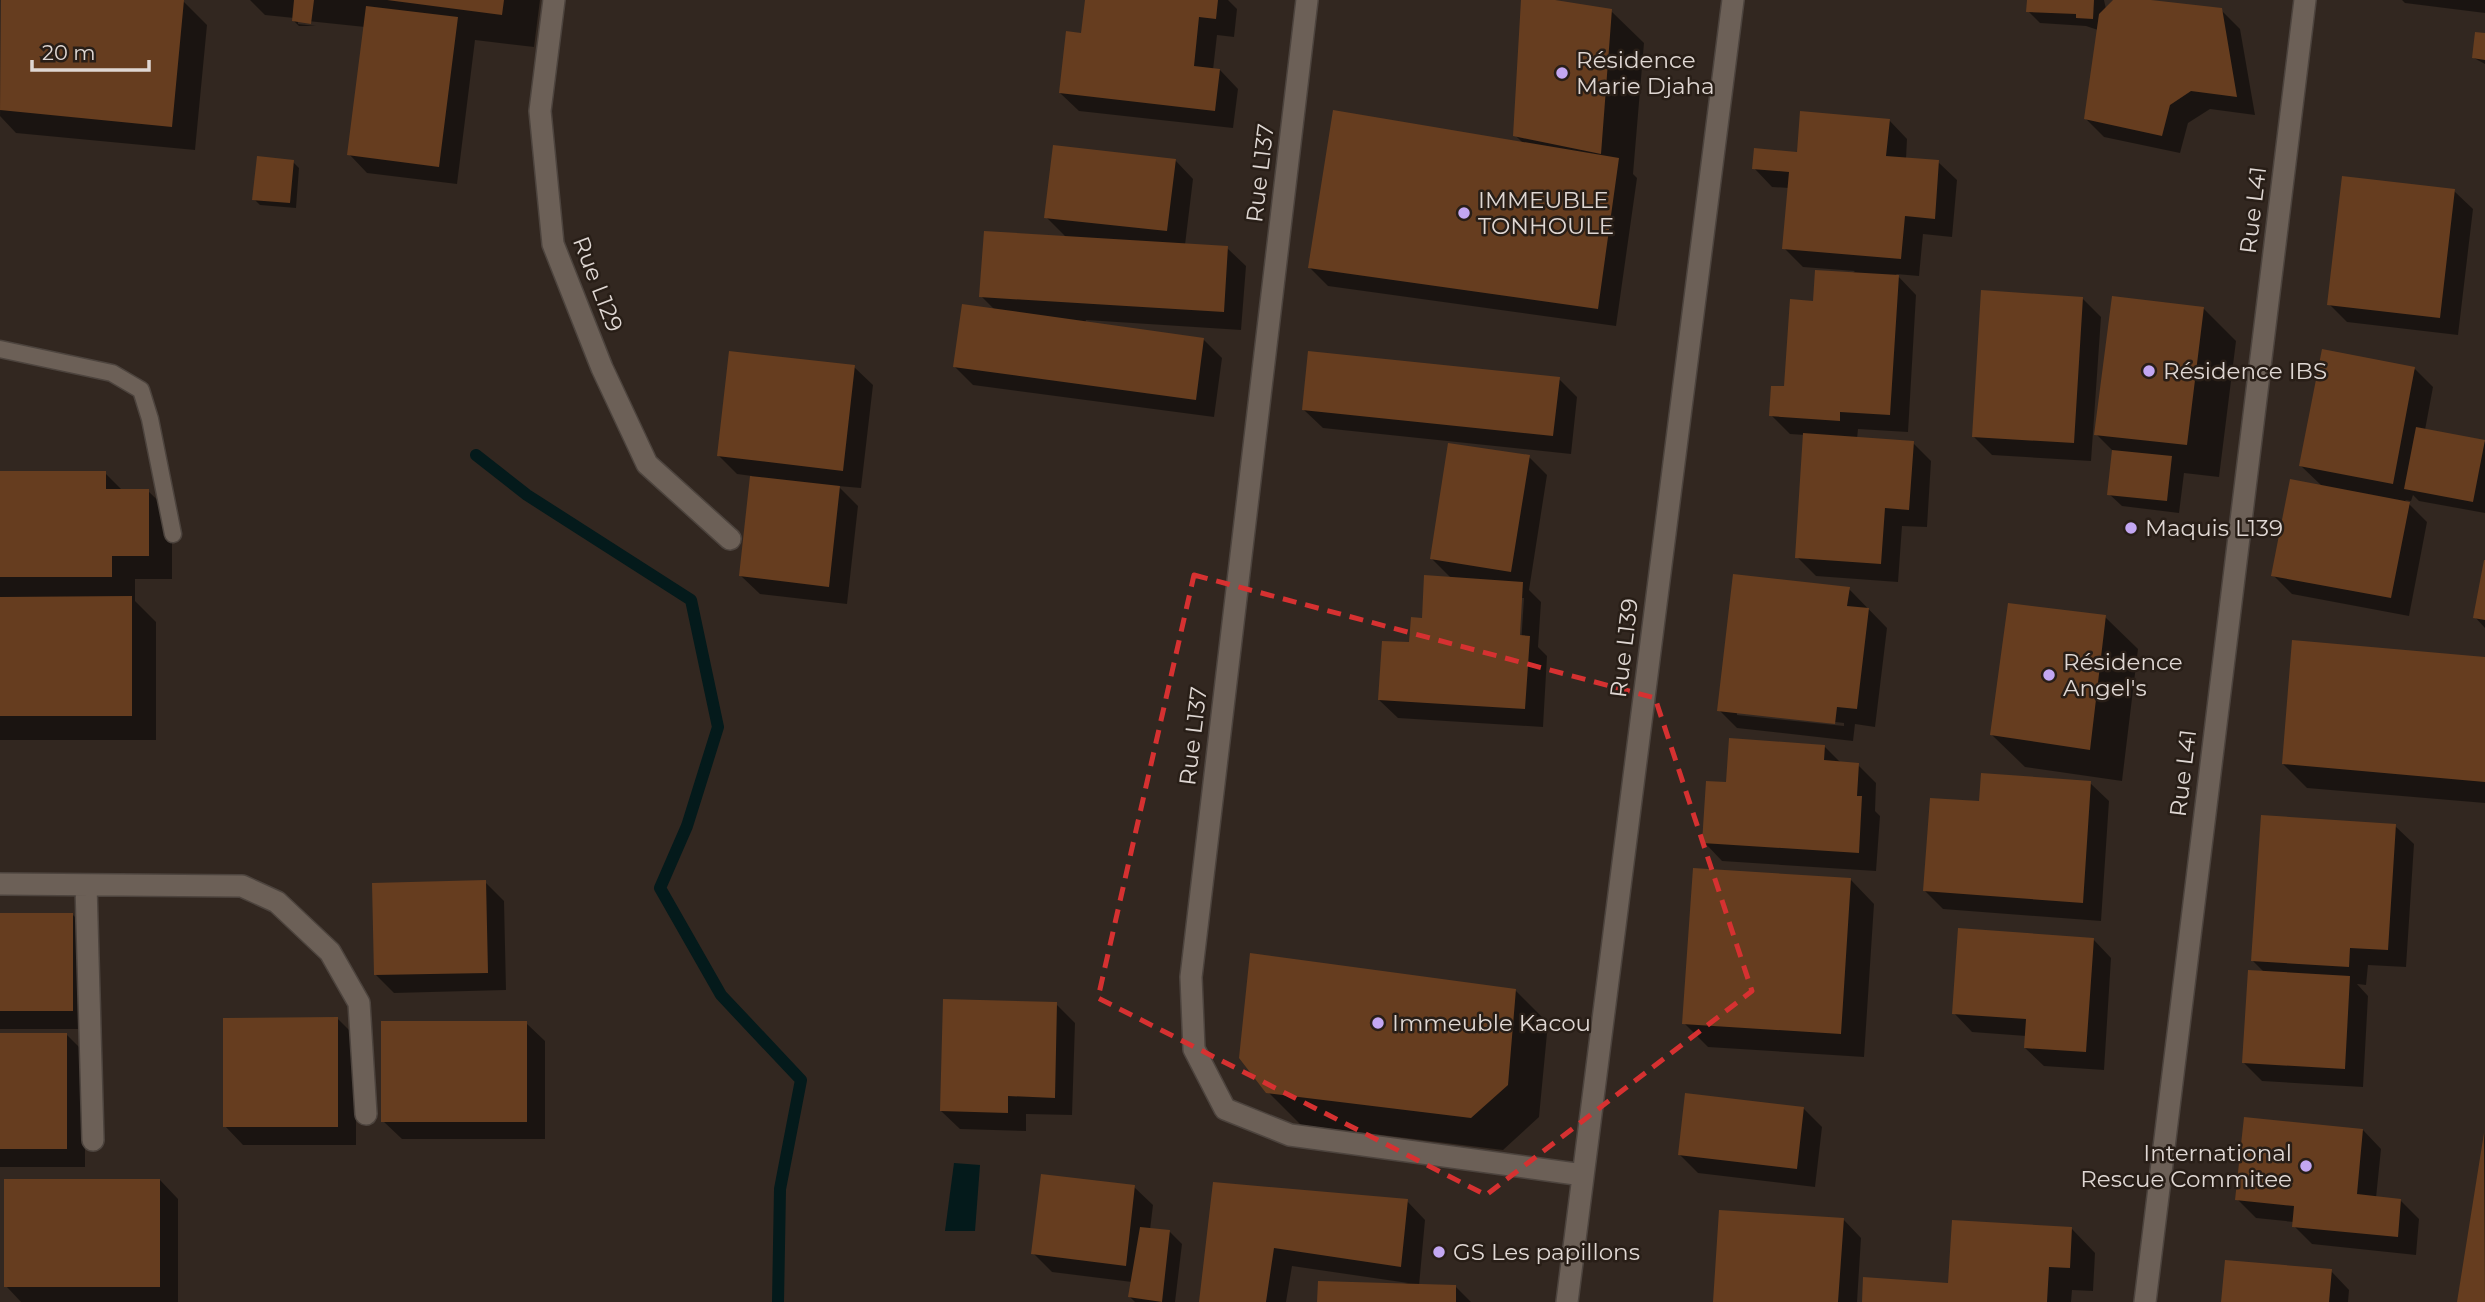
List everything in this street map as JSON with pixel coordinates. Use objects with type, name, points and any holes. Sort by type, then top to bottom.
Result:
[{"type":"street","name":"Rue L129","points":[[554,0],[540,111],[553,244],[602,368],[647,464],[730,539]]},
{"type":"street","name":"Rue L137","points":[[1307,0],[1191,977],[1194,1049],[1225,1109],[1290,1135],[1583,1175]]},
{"type":"street","name":"Rue L139","points":[[1567,1302],[1732,0]]},
{"type":"street","name":"Rue L41","points":[[2145,1302],[2305,0]]},
{"type":"street","points":[[0,884],[242,886],[277,902],[330,952],[359,1003],[366,1114]]},
{"type":"street","points":[[86,885],[93,1140]]},
{"type":"lane","points":[[0,349],[112,373],[141,390],[173,534]]},
{"type":"highlighted area","points":[[1194,575],[1655,698],[1752,991],[1486,1195],[1098,998]]},
{"type":"water","points":[[954,1163],[980,1165],[975,1231],[945,1231]]},
{"type":"building","points":[[1,0],[184,0],[172,127],[0,110]]},
{"type":"building","points":[[294,0],[314,0],[311,24],[292,21]]},
{"type":"building","points":[[387,0],[504,0],[502,15]]},
{"type":"building","points":[[1085,0],[1218,0],[1216,19],[1199,17],[1194,66],[1220,69],[1215,111],[1059,93],[1066,31],[1081,33]]},
{"type":"building","name":"Résidence Marie Djaha","points":[[1521,0],[1555,0],[1612,9],[1601,154],[1513,136]]},
{"type":"building","points":[[2027,0],[2094,0],[2093,19],[2076,18],[2076,14],[2026,12]]},
{"type":"building","points":[[2113,0],[2151,0],[2222,8],[2237,97],[2191,91],[2170,105],[2162,136],[2084,119],[2099,14]]},
{"type":"building","points":[[366,6],[458,17],[439,167],[347,155]]},
{"type":"building","points":[[2475,32],[2485,33],[2485,60],[2472,58]]},
{"type":"building","name":"IMMEUBLE TONHOULE","points":[[1333,110],[1619,158],[1598,309],[1308,268]]},
{"type":"building","points":[[1800,111],[1890,119],[1886,156],[1939,160],[1935,219],[1905,216],[1901,259],[1782,249],[1789,172],[1752,169],[1754,148],[1797,152]]},
{"type":"building","points":[[1053,145],[1176,159],[1167,231],[1044,218]]},
{"type":"building","points":[[257,156],[294,160],[290,203],[252,200]]},
{"type":"building","points":[[2342,176],[2455,189],[2440,318],[2327,305]]},
{"type":"building","points":[[984,231],[1228,246],[1224,312],[979,297]]},
{"type":"building","points":[[1815,270],[1899,275],[1890,415],[1840,412],[1840,421],[1769,416],[1771,386],[1784,386],[1790,299],[1813,301]]},
{"type":"building","points":[[1981,290],[2083,297],[2074,443],[1972,437]]},
{"type":"building","name":"Résidence IBS","points":[[2112,296],[2204,307],[2187,445],[2094,435]]},
{"type":"building","points":[[962,304],[1204,338],[1196,400],[953,367]]},
{"type":"building","points":[[2322,349],[2415,367],[2393,484],[2299,466]]},
{"type":"building","points":[[729,351],[855,365],[843,471],[717,456]]},
{"type":"building","points":[[1308,351],[1560,377],[1553,436],[1302,410]]},
{"type":"building","points":[[2416,427],[2485,440],[2473,502],[2404,489]]},
{"type":"building","points":[[1803,433],[1914,441],[1909,510],[1885,508],[1881,564],[1795,558]]},
{"type":"building","points":[[1448,443],[1530,455],[1511,572],[1430,559]]},
{"type":"building","points":[[2112,450],[2172,456],[2167,501],[2107,495]]},
{"type":"building","points":[[0,471],[106,471],[106,489],[149,489],[149,556],[112,556],[112,577],[0,577]]},
{"type":"building","points":[[750,476],[840,486],[829,587],[739,576]]},
{"type":"building","points":[[2290,479],[2410,502],[2391,598],[2271,576]]},
{"type":"building","points":[[2485,560],[2485,620],[2473,618]]},
{"type":"building","points":[[1733,574],[1850,587],[1847,606],[1869,608],[1857,709],[1837,707],[1835,724],[1717,711]]},
{"type":"building","points":[[1424,575],[1523,582],[1520,635],[1530,636],[1525,709],[1378,700],[1382,641],[1409,642],[1411,617],[1422,618]]},
{"type":"building","points":[[132,596],[132,716],[0,716],[0,597]]},
{"type":"building","name":"Résidence Angel's","points":[[2008,603],[2106,615],[2090,750],[1990,735]]},
{"type":"building","points":[[2292,640],[2485,657],[2485,782],[2282,764]]},
{"type":"building","points":[[1729,738],[1825,745],[1824,760],[1859,763],[1857,796],[1862,796],[1859,853],[1702,843],[1706,781],[1726,782]]},
{"type":"building","points":[[1981,773],[2091,781],[2083,903],[1923,891],[1930,798],[1979,801]]},
{"type":"building","points":[[2261,815],[2396,824],[2388,950],[2350,948],[2349,967],[2251,961]]},
{"type":"building","points":[[1693,868],[1851,878],[1841,1034],[1682,1024]]},
{"type":"building","points":[[486,880],[488,973],[374,975],[372,883]]},
{"type":"building","points":[[0,913],[73,913],[73,1011],[0,1011]]},
{"type":"building","points":[[1958,928],[2094,938],[2086,1052],[2024,1048],[2026,1019],[1952,1014]]},
{"type":"building","name":"Immeuble Kacou","points":[[1250,953],[1516,989],[1508,1085],[1471,1118],[1266,1093],[1239,1058]]},
{"type":"building","points":[[2248,970],[2350,976],[2345,1069],[2242,1063]]},
{"type":"building","points":[[943,999],[1057,1002],[1055,1098],[1008,1096],[1008,1113],[940,1111]]},
{"type":"building","points":[[338,1017],[338,1127],[223,1127],[223,1018]]},
{"type":"building","points":[[381,1021],[527,1021],[527,1122],[381,1122]]},
{"type":"building","points":[[0,1033],[67,1033],[67,1149],[0,1149]]},
{"type":"building","points":[[1685,1093],[1804,1107],[1797,1169],[1678,1155]]},
{"type":"building","points":[[2244,1117],[2363,1129],[2357,1194],[2401,1199],[2398,1237],[2292,1227],[2294,1206],[2235,1200]]},
{"type":"building","points":[[2484,1133],[2485,1302],[2457,1302]]},
{"type":"building","points":[[1041,1174],[1135,1185],[1126,1266],[1031,1254]]},
{"type":"building","points":[[4,1179],[160,1179],[160,1287],[4,1287]]},
{"type":"building","points":[[1213,1182],[1408,1199],[1401,1267],[1274,1248],[1266,1302],[1199,1302]]},
{"type":"building","points":[[1719,1210],[1844,1218],[1838,1302],[1713,1302]]},
{"type":"building","points":[[1952,1220],[2072,1227],[2070,1268],[2049,1267],[2047,1302],[1862,1302],[1863,1277],[1948,1283]]},
{"type":"building","points":[[1140,1227],[1170,1230],[1162,1302],[1128,1297]]},
{"type":"building","points":[[2225,1260],[2332,1269],[2329,1302],[2221,1302]]},
{"type":"building","points":[[1318,1281],[1456,1285],[1456,1302],[1317,1302]]},
{"type":"waterway","points":[[476,455],[527,495],[691,600],[718,727],[687,826],[660,888],[721,995],[801,1080],[780,1189],[778,1302]]},
{"type":"place","name":"Résidence Marie Djaha","points":[[1562,73]]},
{"type":"place","name":"IMMEUBLE TONHOULE","points":[[1464,213]]},
{"type":"place","name":"Résidence IBS","points":[[2149,371]]},
{"type":"place","name":"Maquis L139","points":[[2131,528]]},
{"type":"place","name":"Résidence Angel's","points":[[2049,675]]},
{"type":"place","name":"Immeuble Kacou","points":[[1378,1023]]},
{"type":"place","name":"International Rescue Commitee","points":[[2306,1166]]},
{"type":"place","name":"GS Les papillons","points":[[1439,1252]]}]
